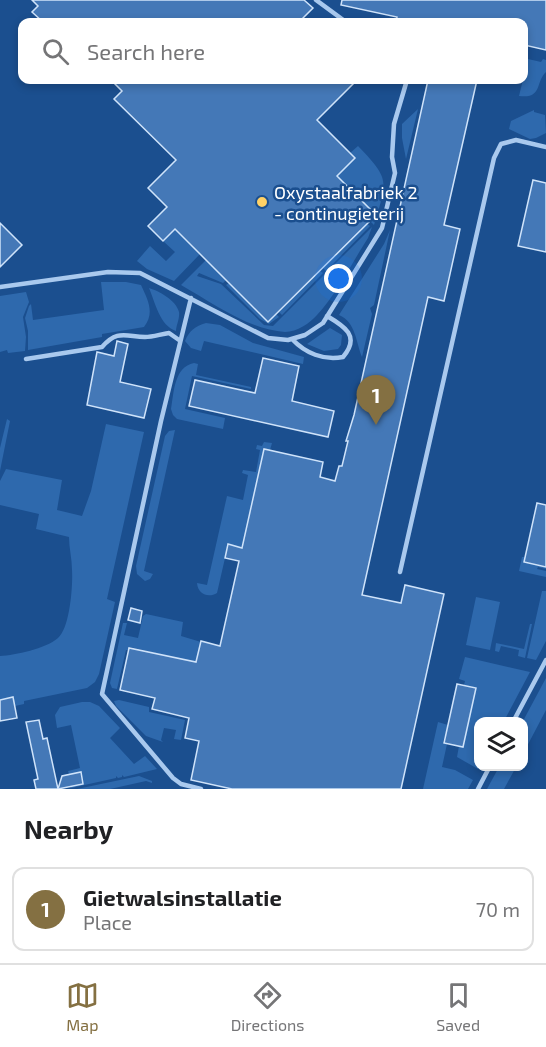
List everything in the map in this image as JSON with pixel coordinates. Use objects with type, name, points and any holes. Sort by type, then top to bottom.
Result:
[{"type":"lane","points":[[316,0],[341,18]]},
{"type":"lane","points":[[0,287],[108,272],[140,273],[268,338],[292,339],[305,335],[323,323],[382,228],[395,173],[392,158],[394,124],[406,84]]},
{"type":"lane","points":[[400,572],[494,158],[501,144],[516,140],[546,147]]},
{"type":"lane","points":[[191,298],[179,340],[102,694],[173,778],[181,784],[201,789]]},
{"type":"lane","points":[[292,339],[300,348],[324,358],[343,357],[349,347],[349,333],[345,327],[327,316]]},
{"type":"lane","points":[[26,359],[102,347],[110,338],[119,334],[148,337],[169,333],[179,340]]},
{"type":"lane","points":[[516,717],[546,660]]},
{"type":"lane","points":[[478,789],[487,771]]},
{"type":"shaded area","points":[[528,59],[541,62],[543,59],[546,60],[546,72],[535,92],[532,95],[519,96],[522,84],[528,84]]},
{"type":"shaded area","points":[[418,109],[406,159],[402,124]]},
{"type":"shaded area","points":[[534,110],[534,112],[545,115],[546,133],[530,139],[509,129],[511,121]]},
{"type":"shaded area","points":[[358,146],[376,166],[383,182],[382,199],[374,225],[370,221],[376,215],[322,162],[328,156],[343,170],[355,158],[350,153]]},
{"type":"shaded area","points":[[367,224],[370,226],[326,271],[323,268]]},
{"type":"shaded area","points":[[372,227],[368,238],[338,288],[324,307],[311,321],[294,330],[285,332],[272,330],[245,321],[181,285],[206,260],[226,280],[223,283],[199,273],[197,276],[221,284],[264,325],[273,326]]},
{"type":"shaded area","points":[[175,229],[200,254],[174,281],[147,269],[137,261],[150,246],[166,261],[175,252],[163,241]]},
{"type":"shaded area","points":[[390,230],[374,305],[370,308],[372,314],[362,357],[355,333],[345,318],[339,315],[384,244]]},
{"type":"shaded area","points":[[320,271],[323,273],[282,315],[279,312]]},
{"type":"shaded area","points":[[101,282],[126,282],[141,285],[150,312],[144,327],[28,350],[25,318],[31,304],[33,320],[104,310]]},
{"type":"shaded area","points":[[229,283],[268,322],[276,314],[279,317],[269,324],[260,319],[226,285]]},
{"type":"shaded area","points":[[149,288],[167,297],[177,308],[179,314],[176,331],[162,319]]},
{"type":"shaded area","points":[[26,292],[29,302],[23,317],[26,337],[25,351],[0,352],[0,296]]},
{"type":"shaded area","points":[[206,323],[220,325],[253,343],[304,357],[303,364],[204,341],[201,351],[191,348],[185,341],[188,334],[196,327]]},
{"type":"shaded area","points":[[330,328],[342,335],[338,349],[324,351],[307,344]]},
{"type":"shaded area","points":[[194,363],[198,364],[196,375],[251,387],[251,389],[192,376],[185,409],[225,418],[223,429],[177,419],[173,415],[171,409],[176,381],[182,369]]},
{"type":"shaded area","points":[[7,419],[10,421],[0,471],[0,448]]},
{"type":"shaded area","points":[[106,424],[144,432],[107,599],[115,602],[99,674],[95,682],[87,688],[24,701],[24,704],[15,706],[13,697],[0,700],[0,656],[38,648],[52,642],[62,633],[68,616],[72,566],[69,537],[36,529],[39,514],[0,505],[0,481],[6,469],[62,480],[57,510],[82,516],[91,491]]},
{"type":"shaded area","points":[[175,430],[144,571],[153,574],[145,581],[137,574],[136,566],[165,436],[169,431]]},
{"type":"shaded area","points":[[264,442],[272,443],[270,450],[264,449],[241,553],[228,545],[217,593],[204,594],[199,590],[197,583],[207,585],[227,496],[243,500],[248,475],[242,473],[243,470],[256,472],[260,450],[256,449],[257,445],[262,446]]},
{"type":"shaded area","points":[[522,557],[525,557],[524,562],[546,567],[546,569],[538,567],[537,569],[546,571],[546,577],[519,571]]},
{"type":"shaded area","points":[[542,591],[546,591],[546,641],[536,660],[527,658]]},
{"type":"shaded area","points":[[476,597],[500,602],[490,650],[466,645]]},
{"type":"shaded area","points":[[146,614],[183,622],[181,636],[201,642],[211,666],[130,647],[126,650],[117,689],[112,688],[110,683],[123,623],[127,623],[124,635],[138,638],[143,616]]},
{"type":"shaded area","points":[[530,624],[532,624],[525,658],[518,656],[519,650],[501,646],[499,652],[495,651],[496,643],[524,649]]},
{"type":"shaded area","points":[[465,657],[530,672],[506,717],[474,717],[474,767],[457,757],[459,746],[463,747],[476,688],[464,685],[465,681],[459,679]]},
{"type":"shaded area","points":[[546,678],[546,710],[528,744],[528,717],[525,717]]},
{"type":"shaded area","points":[[119,700],[149,707],[149,712],[185,720],[181,740],[174,739],[176,730],[164,728],[161,740],[163,742],[146,736],[116,706],[114,701]]},
{"type":"shaded area","points":[[90,702],[99,706],[120,728],[110,738],[134,764],[145,756],[157,769],[124,777],[116,776],[116,778],[71,788],[70,786],[83,784],[81,772],[69,774],[68,771],[80,768],[71,725],[57,728],[55,715],[60,707]]},
{"type":"shaded area","points":[[438,722],[448,725],[443,742],[447,744],[442,767],[455,770],[473,780],[468,789],[423,789]]},
{"type":"shaded area","points":[[497,771],[514,771],[504,789],[487,789]]},
{"type":"shaded area","points":[[139,776],[152,783],[146,781],[110,789],[77,789]]},
{"type":"building","points":[[32,0],[304,0],[313,8],[303,18],[39,18],[32,12],[38,6]]},
{"type":"building","points":[[342,0],[546,0],[546,50],[528,46],[528,18],[397,18],[341,5]]},
{"type":"building","name":"Oxystaalfabriek 2 - continugieterij","points":[[115,84],[353,84],[317,120],[355,158],[337,176],[376,215],[268,322],[175,229],[163,241],[148,226],[167,207],[148,188],[176,160],[114,99],[122,91]]},
{"type":"building","points":[[427,84],[476,84],[444,225],[460,229],[444,301],[428,297],[362,595],[401,603],[405,585],[444,594],[401,789],[232,789],[191,780],[199,741],[185,738],[189,718],[152,709],[155,698],[120,690],[129,648],[196,662],[201,641],[220,646],[239,561],[225,558],[228,544],[242,548],[264,449],[323,462],[320,477],[335,481],[339,466],[342,466],[348,441],[346,441],[354,415]]},
{"type":"building","points":[[533,180],[546,183],[546,252],[518,246]]},
{"type":"building","points":[[0,223],[22,245],[0,267]]},
{"type":"building","points":[[117,341],[128,344],[120,382],[151,389],[144,418],[87,405],[97,352],[114,356]]},
{"type":"building","points":[[263,358],[299,366],[292,401],[334,411],[328,437],[189,406],[195,380],[255,393]]},
{"type":"building","points":[[537,503],[546,505],[546,567],[524,562]]},
{"type":"building","points":[[131,608],[142,611],[140,623],[128,620]]},
{"type":"building","points":[[457,684],[476,688],[463,747],[444,743]]},
{"type":"building","points":[[13,697],[17,718],[0,721],[0,700]]},
{"type":"building","points":[[39,720],[43,739],[47,738],[58,789],[36,789],[34,780],[38,779],[26,722]]},
{"type":"building","points":[[81,772],[83,784],[58,789],[62,776]]},
{"type":"place","name":"Oxystaalfabriek 2 - continugieterij","points":[[262,202]]},
{"type":"place","name":"Gietwalsinstallatie","points":[[376,425]]}]
